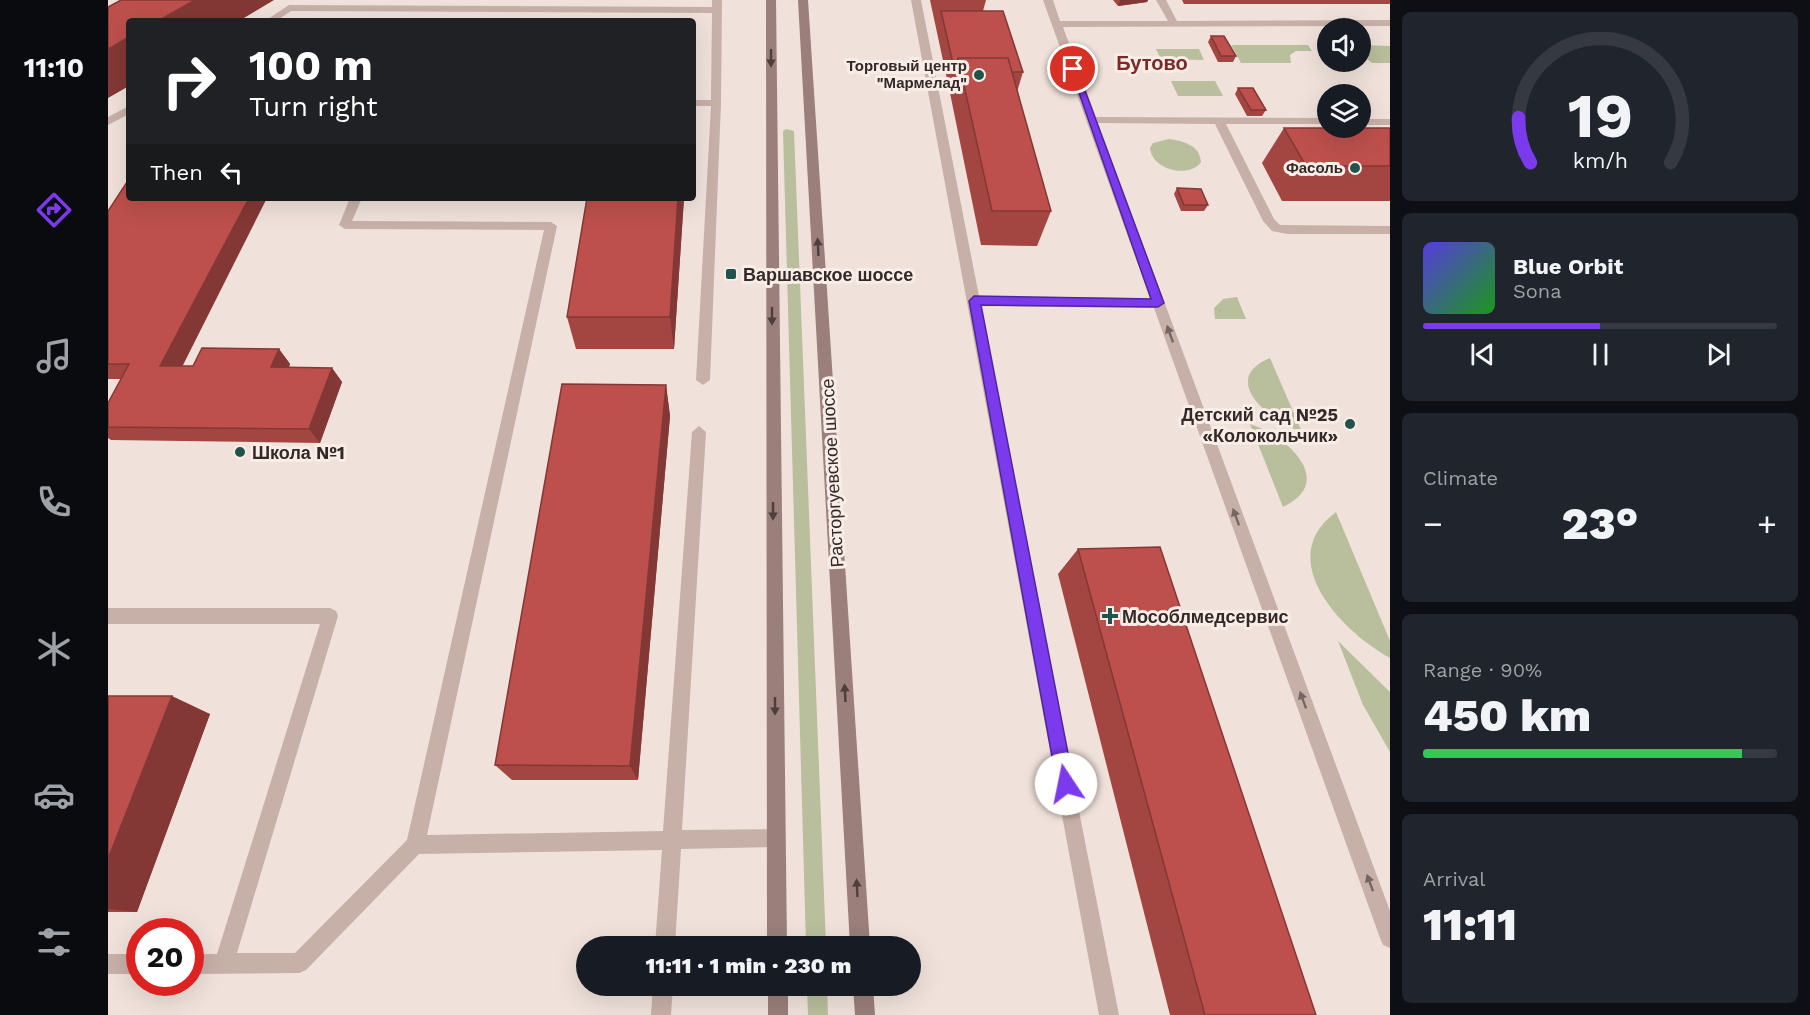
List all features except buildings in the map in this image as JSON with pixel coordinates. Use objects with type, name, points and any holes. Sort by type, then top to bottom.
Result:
[{"type":"main road","points":[[771,0],[777,936]]},
{"type":"main road","name":"Расторгуевское шоссе","points":[[803,0],[859,936]]},
{"type":"main road","points":[[778,996],[778,1015]]},
{"type":"main road","points":[[864,996],[865,1015]]},
{"type":"lane","points":[[916,0],[1109,1015]]},
{"type":"lane","points":[[1048,0],[1390,938]]},
{"type":"lane","points":[[1161,0],[1174,24]]},
{"type":"lane","points":[[274,18],[289,8],[419,4],[717,5],[716,103],[704,380]]},
{"type":"lane","points":[[1057,24],[1390,23]]},
{"type":"lane","points":[[696,103],[716,103]]},
{"type":"lane","points":[[108,122],[126,112]]},
{"type":"lane","points":[[1091,120],[1317,121]]},
{"type":"lane","points":[[1219,121],[1269,221],[1276,228],[1287,230],[1390,230]]},
{"type":"lane","points":[[1371,122],[1390,122]]},
{"type":"lane","points":[[204,964],[299,963],[414,844],[551,226],[345,225],[355,201]]},
{"type":"lane","points":[[974,301],[1158,303]]},
{"type":"lane","points":[[666,936],[699,432]]},
{"type":"lane","points":[[108,616],[330,616],[224,963]]},
{"type":"lane","points":[[414,844],[776,838]]},
{"type":"lane","points":[[108,964],[126,964]]},
{"type":"lane","points":[[661,1015],[662,996]]},
{"type":"green space","points":[[1231,45],[1308,45],[1312,51],[1296,51],[1290,55],[1291,63],[1241,63]]},
{"type":"green space","points":[[1371,45],[1390,46],[1390,63],[1372,63]]},
{"type":"green space","points":[[1156,49],[1199,49],[1204,60],[1161,59]]},
{"type":"green space","points":[[1171,81],[1215,81],[1223,96],[1178,96]]},
{"type":"green space","points":[[786,129],[794,131],[826,936],[806,936],[783,131]]},
{"type":"green space","points":[[1169,139],[1190,145],[1198,152],[1201,162],[1188,170],[1180,171],[1164,167],[1157,162],[1150,148],[1153,143]]},
{"type":"green space","points":[[1237,297],[1246,319],[1215,319],[1214,308],[1223,299]]},
{"type":"green space","points":[[1270,358],[1302,432],[1290,427],[1265,410],[1255,400],[1249,388],[1248,377],[1255,367]]},
{"type":"green space","points":[[1250,424],[1278,438],[1290,448],[1306,472],[1306,485],[1299,496],[1283,507]]},
{"type":"green space","points":[[1336,512],[1390,641],[1390,658],[1352,631],[1335,613],[1321,593],[1312,572],[1311,551],[1318,531]]},
{"type":"green space","points":[[1338,641],[1390,692],[1390,752],[1363,705]]},
{"type":"green space","points":[[807,996],[827,996],[828,1015],[808,1015]]},
{"type":"place","name":"Торговый центр \"Мармелад\"","points":[[979,75]]},
{"type":"place","name":"Фасоль","points":[[1355,168]]},
{"type":"place","name":"Варшавское шоссе","points":[[731,274]]},
{"type":"place","name":"Детский сад №25 «Колокольчик»","points":[[1350,424]]},
{"type":"place","name":"Школа №1","points":[[240,452]]},
{"type":"place","name":"Мособлмедсервис","points":[[1110,616]]},
{"type":"district","name":"Бутово","points":[[1152,63]]},
{"type":"route","points":[[1066,784],[974,301],[1158,303],[1073,69]]}]
